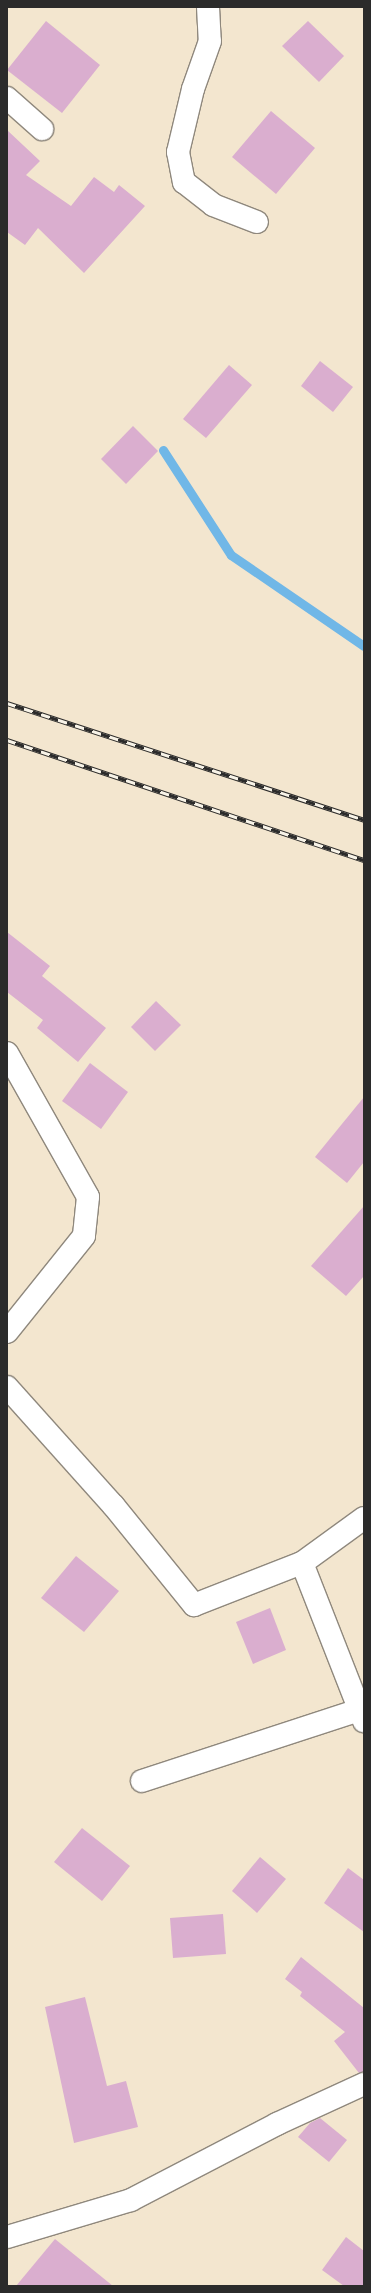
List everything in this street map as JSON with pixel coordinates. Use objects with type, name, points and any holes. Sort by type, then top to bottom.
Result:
[{"type":"street","points":[[208,7],[210,41],[193,89],[178,152],[184,182],[213,205],[257,222]]},
{"type":"street","points":[[7,98],[42,129]]},
{"type":"street","points":[[7,1053],[88,1197],[84,1236],[7,1332]]},
{"type":"street","points":[[7,1387],[113,1505],[194,1604],[302,1563],[364,1518]]},
{"type":"street","points":[[142,1781],[362,1715],[302,1563]]},
{"type":"street","points":[[7,2237],[131,2200],[277,2124],[364,2084]]},
{"type":"building","points":[[46,21],[100,65],[62,113],[7,70]]},
{"type":"building","points":[[308,21],[344,56],[319,82],[282,46]]},
{"type":"building","points":[[271,111],[315,148],[276,194],[232,157]]},
{"type":"building","points":[[7,130],[40,161],[26,175],[71,206],[94,177],[114,192],[119,185],[145,206],[84,273],[38,228],[25,245],[7,232]]},
{"type":"building","points":[[320,361],[353,387],[333,412],[301,386]]},
{"type":"building","points":[[229,365],[252,385],[206,438],[183,419]]},
{"type":"building","points":[[133,426],[158,451],[126,484],[101,459]]},
{"type":"building","points":[[7,932],[50,966],[42,976],[106,1028],[78,1062],[37,1028],[43,1020],[7,992]]},
{"type":"building","points":[[156,1001],[181,1025],[155,1051],[131,1027]]},
{"type":"building","points":[[90,1063],[128,1092],[101,1129],[62,1101]]},
{"type":"building","points":[[364,1097],[364,1162],[347,1183],[315,1157]]},
{"type":"building","points":[[364,1206],[364,1276],[346,1296],[311,1266]]},
{"type":"building","points":[[76,1556],[119,1591],[84,1632],[41,1598]]},
{"type":"building","points":[[270,1608],[286,1650],[253,1664],[236,1622]]},
{"type":"building","points":[[82,1828],[130,1866],[102,1901],[54,1862]]},
{"type":"building","points":[[260,1857],[286,1879],[257,1913],[232,1891]]},
{"type":"building","points":[[348,1868],[364,1880],[364,1932],[324,1903]]},
{"type":"building","points":[[223,1914],[226,1954],[173,1958],[170,1918]]},
{"type":"building","points":[[301,1957],[364,2008],[364,2072],[359,2073],[334,2041],[345,2032],[300,1996],[302,1992],[285,1979]]},
{"type":"building","points":[[85,1997],[107,2086],[126,2081],[138,2127],[74,2143],[45,2007]]},
{"type":"building","points":[[320,2118],[347,2140],[329,2162],[298,2137],[310,2123]]},
{"type":"building","points":[[346,2237],[364,2251],[364,2286],[344,2286],[322,2270]]},
{"type":"building","points":[[55,2239],[113,2286],[16,2286]]},
{"type":"waterway","points":[[163,450],[231,555],[364,646]]},
{"type":"railway","points":[[7,703],[364,820]]},
{"type":"railway","points":[[7,740],[364,860]]}]
